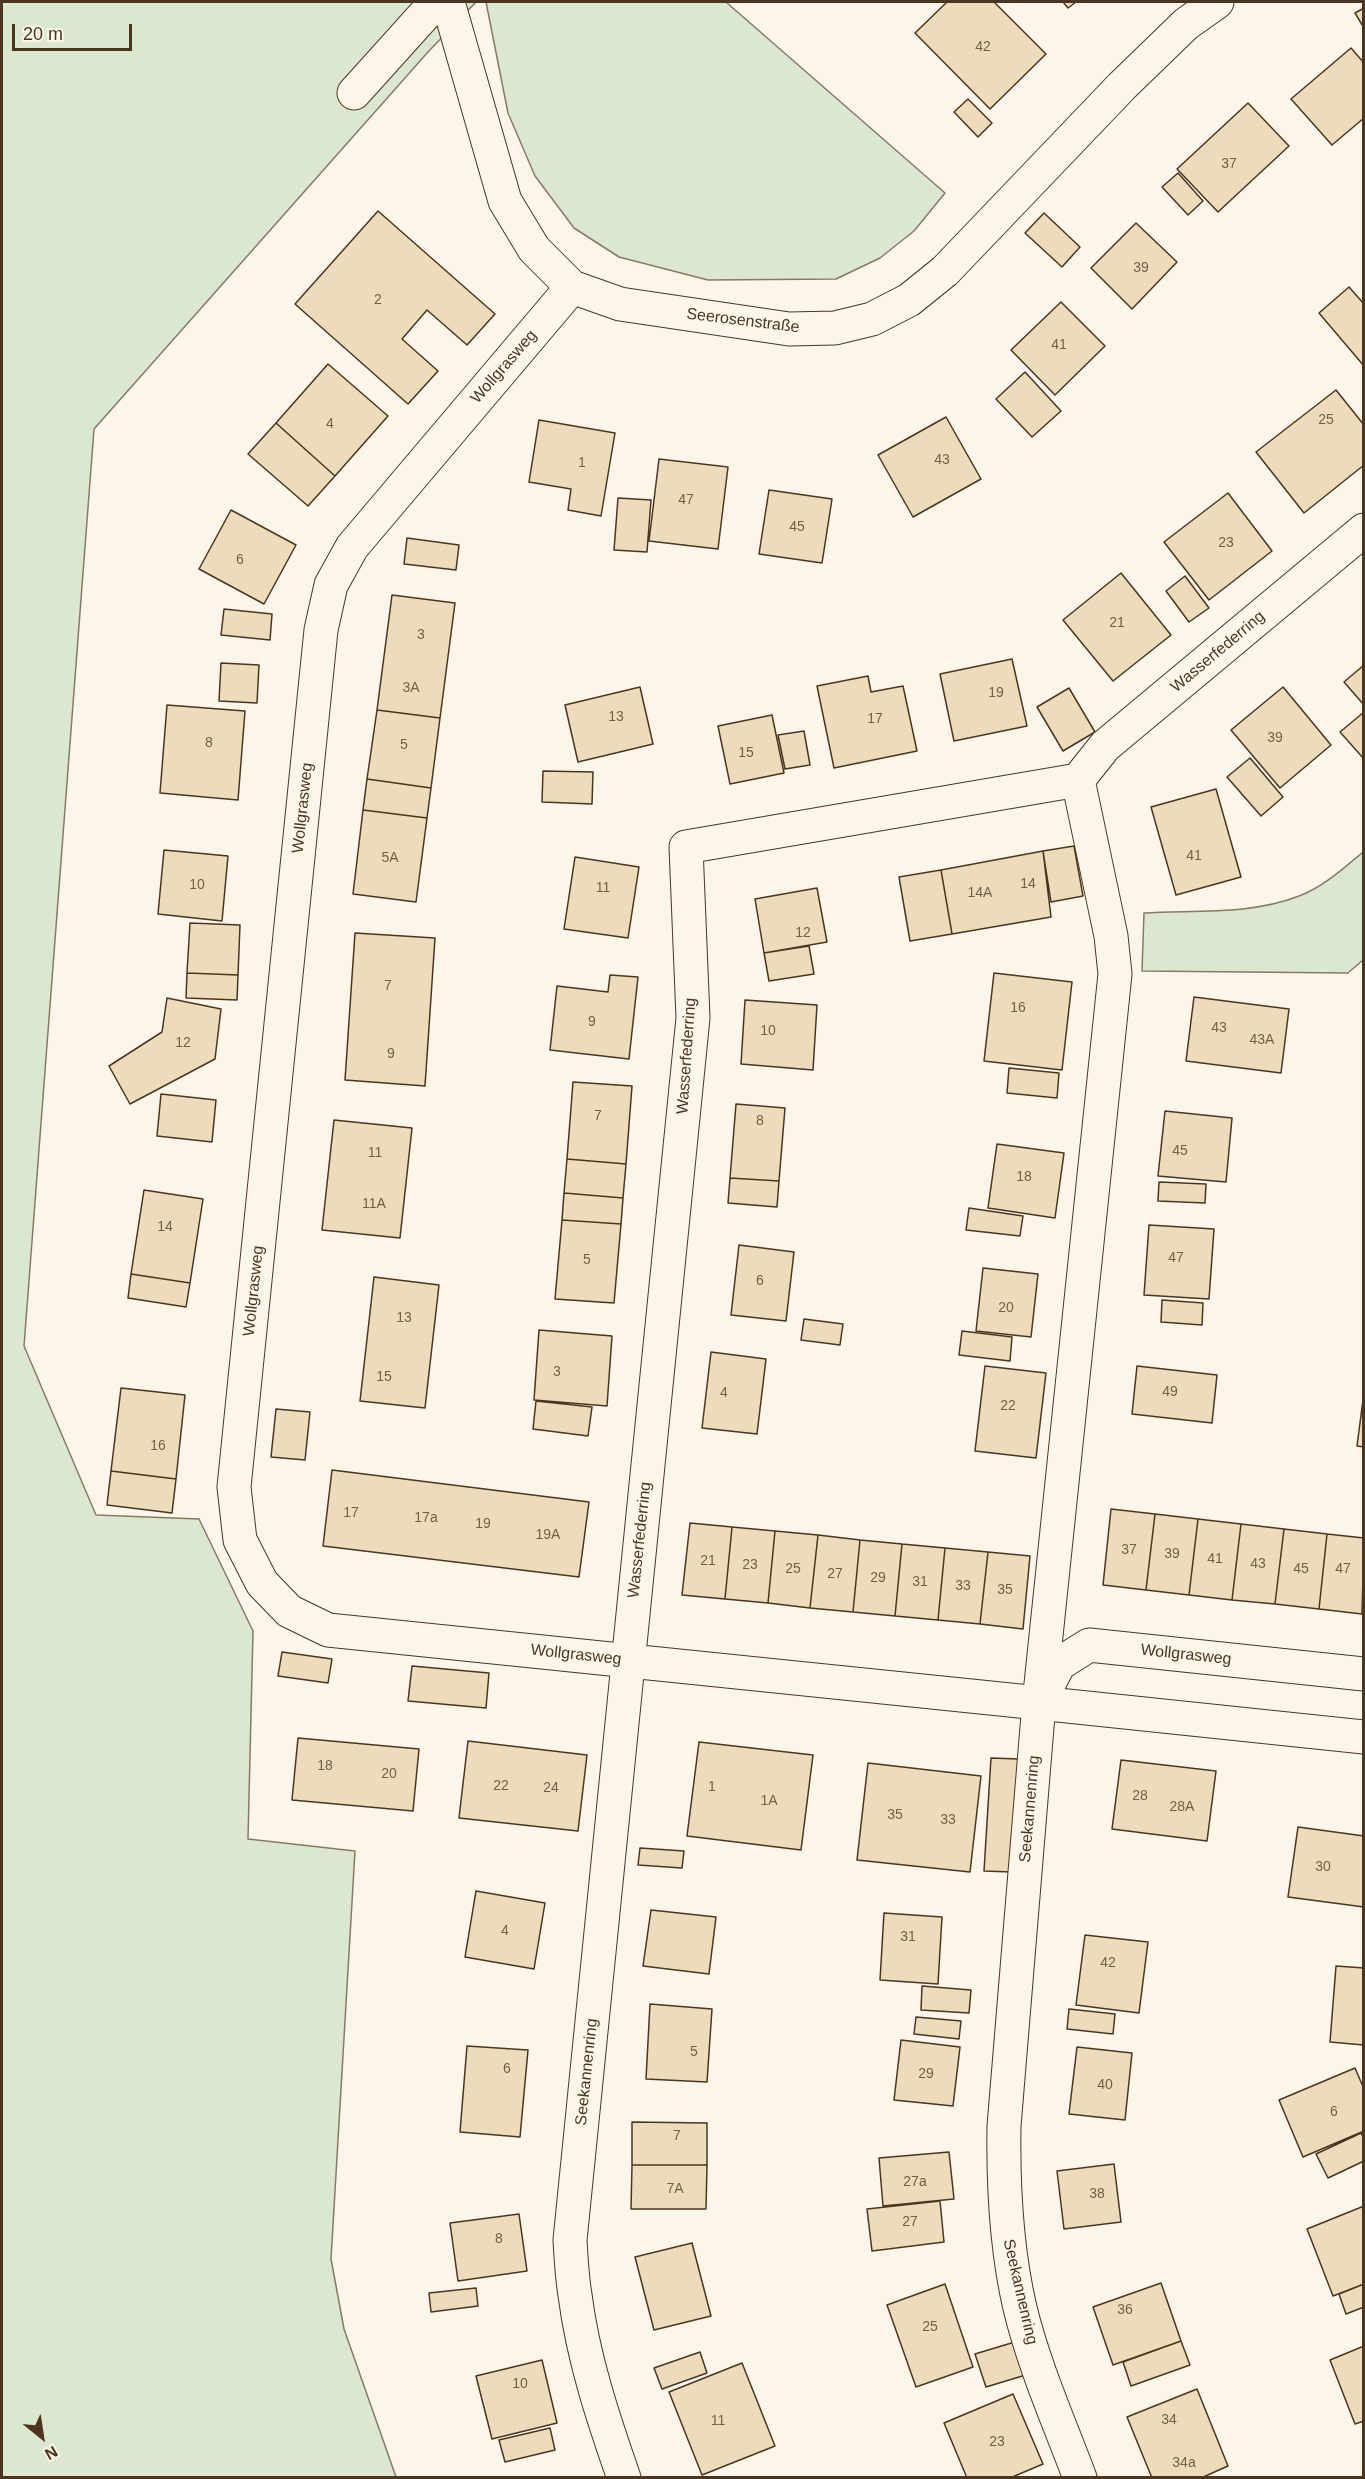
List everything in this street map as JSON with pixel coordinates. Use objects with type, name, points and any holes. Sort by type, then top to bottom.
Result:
[{"type":"street","points":[[354,93],[436,2]]},
{"type":"street","name":"Seerosenstraße","points":[[448,2],[505,201],[534,249],[572,287],[621,304],[789,329],[835,328],[872,319],[909,300],[945,271],[1122,86],[1186,24],[1216,2]]},
{"type":"street","name":"Wollgrasweg","points":[[572,287],[352,547],[331,585],[321,630],[234,1487],[240,1540],[262,1583],[289,1611],[328,1630],[1364,1737]]},
{"type":"street","name":"Wasserfederring","points":[[627,1660],[693,1018],[686,847],[1078,780],[1105,746],[1364,530]]},
{"type":"street","points":[[1039,1703],[1115,974],[1111,936],[1078,780]]},
{"type":"street","name":"Wollgrasweg","points":[[1039,1703],[1059,1664],[1089,1645],[1364,1674]]},
{"type":"street","name":"Seekannenring","points":[[624,2478],[603,2419],[583,2341],[574,2295],[570,2240],[627,1660]]},
{"type":"street","name":"Seekannenring","points":[[1039,1703],[1004,2126],[1003,2181],[1007,2236],[1020,2309],[1039,2370],[1080,2478]]},
{"type":"green space","points":[[2,2],[476,2],[428,52],[94,429],[24,1346],[96,1515],[199,1519],[253,1631],[248,1839],[355,1851],[331,2259],[344,2329],[396,2477],[2,2477]]},
{"type":"green space","points":[[486,2],[726,2],[945,193],[914,231],[880,258],[836,279],[708,280],[619,257],[574,228],[535,176],[508,113]]},
{"type":"green space","points":[[1363,852],[1363,960],[1348,973],[1142,971],[1144,913],[1242,909],[1281,902],[1316,888]]},
{"type":"building","points":[[947,2],[994,2],[1046,54],[990,109],[915,33]]},
{"type":"building","points":[[1063,2],[1076,2],[1068,8]]},
{"type":"building","points":[[1364,8],[1364,28],[1355,13]]},
{"type":"building","points":[[1351,48],[1364,63],[1364,118],[1332,145],[1291,99]]},
{"type":"building","points":[[968,99],[992,123],[978,137],[954,112]]},
{"type":"building","points":[[1248,103],[1289,146],[1218,212],[1177,169]]},
{"type":"building","points":[[1178,173],[1203,201],[1188,215],[1162,187]]},
{"type":"building","points":[[378,211],[495,314],[467,345],[427,310],[402,339],[438,371],[408,404],[295,304]]},
{"type":"building","points":[[1044,213],[1080,247],[1062,267],[1025,233]]},
{"type":"building","points":[[1136,223],[1177,262],[1132,309],[1091,268]]},
{"type":"building","points":[[1349,287],[1364,304],[1364,366],[1319,313]]},
{"type":"building","points":[[1061,302],[1105,346],[1055,395],[1011,350]]},
{"type":"building","points":[[328,364],[388,416],[335,476],[276,423]]},
{"type":"building","points":[[1025,372],[1061,411],[1032,437],[996,399]]},
{"type":"building","points":[[1336,390],[1364,425],[1364,465],[1304,513],[1256,452]]},
{"type":"building","points":[[946,417],[981,479],[913,517],[878,455]]},
{"type":"building","points":[[539,420],[615,433],[601,516],[568,510],[571,489],[529,482]]},
{"type":"building","points":[[276,423],[335,476],[308,506],[248,454]]},
{"type":"building","points":[[659,459],[728,467],[718,549],[649,541]]},
{"type":"building","points":[[769,490],[832,499],[822,563],[759,554]]},
{"type":"building","points":[[1228,493],[1272,551],[1209,600],[1164,542]]},
{"type":"building","points":[[618,498],[651,500],[647,552],[614,550]]},
{"type":"building","points":[[231,510],[296,545],[264,604],[199,569]]},
{"type":"building","points":[[407,538],[459,545],[456,570],[404,564]]},
{"type":"building","points":[[1121,573],[1171,635],[1113,681],[1063,620]]},
{"type":"building","points":[[1185,576],[1209,608],[1189,622],[1166,591]]},
{"type":"building","points":[[392,595],[455,603],[440,718],[377,710]]},
{"type":"building","points":[[224,609],[272,614],[270,640],[221,635]]},
{"type":"building","points":[[1012,659],[1027,726],[954,741],[940,674]]},
{"type":"building","points":[[221,663],[259,665],[257,703],[219,701]]},
{"type":"building","points":[[1364,665],[1364,705],[1344,682]]},
{"type":"building","points":[[868,676],[871,692],[903,686],[917,751],[834,768],[817,686]]},
{"type":"building","points":[[640,687],[653,744],[578,762],[565,705]]},
{"type":"building","points":[[1283,687],[1331,745],[1280,788],[1231,730]]},
{"type":"building","points":[[1069,688],[1095,732],[1063,751],[1037,707]]},
{"type":"building","points":[[167,705],[245,711],[238,800],[160,793]]},
{"type":"building","points":[[377,710],[440,718],[431,788],[367,779]]},
{"type":"building","points":[[1364,712],[1364,759],[1340,732]]},
{"type":"building","points":[[772,715],[784,773],[730,784],[718,726]]},
{"type":"building","points":[[804,731],[810,765],[785,769],[778,735]]},
{"type":"building","points":[[1250,758],[1283,797],[1261,816],[1227,777]]},
{"type":"building","points":[[543,771],[593,772],[592,804],[542,802]]},
{"type":"building","points":[[367,779],[431,788],[427,818],[363,810]]},
{"type":"building","points":[[1216,789],[1241,877],[1176,895],[1151,807]]},
{"type":"building","points":[[363,810],[427,818],[416,902],[353,894]]},
{"type":"building","points":[[1074,846],[1083,896],[1051,902],[1043,851]]},
{"type":"building","points":[[164,850],[228,856],[222,921],[158,914]]},
{"type":"building","points":[[1043,851],[1051,917],[952,934],[941,870]]},
{"type":"building","points":[[575,857],[639,867],[628,938],[564,929]]},
{"type":"building","points":[[941,870],[952,934],[910,941],[899,877]]},
{"type":"building","points":[[817,888],[827,942],[764,953],[755,899]]},
{"type":"building","points":[[190,923],[240,925],[238,975],[187,973]]},
{"type":"building","points":[[355,933],[435,938],[425,1086],[345,1080]]},
{"type":"building","points":[[809,946],[814,974],[769,981],[764,953]]},
{"type":"building","points":[[187,973],[238,975],[237,1000],[186,998]]},
{"type":"building","points":[[994,973],[1072,982],[1062,1070],[984,1061]]},
{"type":"building","points":[[610,975],[638,977],[629,1059],[550,1050],[557,986],[608,992]]},
{"type":"building","points":[[1194,997],[1289,1009],[1281,1073],[1186,1061]]},
{"type":"building","points":[[167,998],[221,1009],[215,1059],[130,1104],[109,1066],[162,1032]]},
{"type":"building","points":[[745,1000],[817,1005],[813,1070],[741,1064]]},
{"type":"building","points":[[1009,1068],[1059,1073],[1057,1098],[1007,1093]]},
{"type":"building","points":[[573,1082],[632,1086],[626,1164],[567,1159]]},
{"type":"building","points":[[161,1094],[216,1100],[212,1142],[157,1136]]},
{"type":"building","points":[[736,1104],[785,1108],[779,1181],[730,1178]]},
{"type":"building","points":[[1165,1111],[1232,1118],[1226,1182],[1158,1176]]},
{"type":"building","points":[[334,1120],[412,1128],[400,1238],[322,1230]]},
{"type":"building","points":[[997,1144],[1064,1153],[1055,1218],[988,1208]]},
{"type":"building","points":[[567,1159],[626,1164],[623,1198],[564,1193]]},
{"type":"building","points":[[730,1178],[779,1181],[777,1207],[728,1203]]},
{"type":"building","points":[[1159,1182],[1206,1184],[1205,1203],[1158,1201]]},
{"type":"building","points":[[144,1190],[203,1199],[190,1283],[131,1274]]},
{"type":"building","points":[[564,1193],[623,1198],[621,1224],[562,1220]]},
{"type":"building","points":[[969,1208],[1023,1216],[1020,1236],[966,1230]]},
{"type":"building","points":[[562,1220],[621,1224],[614,1303],[555,1299]]},
{"type":"building","points":[[1149,1225],[1214,1229],[1209,1299],[1144,1295]]},
{"type":"building","points":[[739,1245],[794,1252],[786,1321],[731,1315]]},
{"type":"building","points":[[983,1268],[1038,1274],[1031,1337],[976,1331]]},
{"type":"building","points":[[131,1274],[190,1283],[186,1307],[128,1298]]},
{"type":"building","points":[[374,1277],[439,1285],[425,1408],[360,1401]]},
{"type":"building","points":[[1162,1300],[1203,1303],[1202,1325],[1161,1322]]},
{"type":"building","points":[[804,1319],[843,1324],[840,1345],[801,1340]]},
{"type":"building","points":[[539,1330],[612,1336],[607,1406],[534,1400]]},
{"type":"building","points":[[962,1331],[1012,1337],[1010,1361],[959,1355]]},
{"type":"building","points":[[711,1352],[766,1359],[757,1434],[702,1428]]},
{"type":"building","points":[[985,1366],[1046,1373],[1036,1458],[975,1451]]},
{"type":"building","points":[[1137,1366],[1217,1375],[1212,1423],[1132,1414]]},
{"type":"building","points":[[121,1388],[185,1395],[176,1479],[111,1471]]},
{"type":"building","points":[[1364,1392],[1364,1447],[1357,1446]]},
{"type":"building","points":[[536,1401],[592,1407],[588,1436],[533,1429]]},
{"type":"building","points":[[276,1409],[310,1412],[305,1460],[271,1457]]},
{"type":"building","points":[[332,1470],[589,1502],[579,1577],[323,1546]]},
{"type":"building","points":[[111,1471],[176,1479],[172,1513],[107,1505]]},
{"type":"building","points":[[1111,1509],[1155,1514],[1146,1590],[1103,1585]]},
{"type":"building","points":[[1155,1514],[1198,1519],[1189,1595],[1146,1590]]},
{"type":"building","points":[[1198,1519],[1241,1524],[1232,1600],[1189,1595]]},
{"type":"building","points":[[690,1523],[732,1527],[725,1599],[682,1595]]},
{"type":"building","points":[[1241,1524],[1284,1529],[1275,1604],[1232,1600]]},
{"type":"building","points":[[732,1527],[775,1531],[768,1603],[725,1599]]},
{"type":"building","points":[[1284,1529],[1327,1534],[1319,1609],[1275,1604]]},
{"type":"building","points":[[775,1531],[818,1535],[810,1608],[768,1603]]},
{"type":"building","points":[[1327,1534],[1364,1538],[1362,1614],[1319,1609]]},
{"type":"building","points":[[818,1535],[860,1540],[853,1612],[810,1608]]},
{"type":"building","points":[[860,1540],[902,1544],[895,1616],[853,1612]]},
{"type":"building","points":[[902,1544],[945,1548],[938,1620],[895,1616]]},
{"type":"building","points":[[945,1548],[988,1552],[980,1624],[938,1620]]},
{"type":"building","points":[[988,1552],[1030,1556],[1023,1629],[980,1624]]},
{"type":"building","points":[[282,1652],[332,1659],[328,1683],[278,1676]]},
{"type":"building","points":[[412,1666],[489,1673],[486,1708],[408,1701]]},
{"type":"building","points":[[298,1738],[419,1749],[413,1811],[292,1800]]},
{"type":"building","points":[[468,1741],[587,1755],[578,1831],[459,1818]]},
{"type":"building","points":[[699,1742],[813,1755],[801,1850],[687,1836]]},
{"type":"building","points":[[991,1758],[1019,1759],[1012,1872],[984,1871]]},
{"type":"building","points":[[1121,1760],[1216,1771],[1207,1841],[1112,1829]]},
{"type":"building","points":[[868,1763],[981,1776],[970,1872],[857,1860]]},
{"type":"building","points":[[1298,1827],[1364,1836],[1364,1907],[1288,1897]]},
{"type":"building","points":[[640,1848],[684,1851],[682,1868],[638,1865]]},
{"type":"building","points":[[476,1891],[545,1903],[534,1969],[465,1957]]},
{"type":"building","points":[[651,1910],[716,1917],[709,1974],[643,1966]]},
{"type":"building","points":[[884,1913],[942,1917],[938,1984],[880,1980]]},
{"type":"building","points":[[1085,1935],[1148,1942],[1139,2013],[1076,2005]]},
{"type":"building","points":[[1336,1966],[1364,1968],[1364,2045],[1330,2042]]},
{"type":"building","points":[[922,1986],[971,1990],[969,2013],[921,2010]]},
{"type":"building","points":[[650,2004],[712,2009],[707,2082],[646,2079]]},
{"type":"building","points":[[1069,2009],[1115,2014],[1113,2034],[1067,2029]]},
{"type":"building","points":[[916,2017],[961,2021],[959,2039],[914,2034]]},
{"type":"building","points":[[901,2040],[960,2047],[953,2106],[894,2100]]},
{"type":"building","points":[[467,2046],[528,2050],[520,2137],[460,2132]]},
{"type":"building","points":[[1077,2047],[1132,2053],[1125,2120],[1069,2114]]},
{"type":"building","points":[[1355,2068],[1364,2089],[1364,2131],[1303,2157],[1279,2100]]},
{"type":"building","points":[[632,2122],[707,2123],[707,2165],[632,2165]]},
{"type":"building","points":[[1361,2133],[1364,2139],[1364,2161],[1328,2178],[1316,2154]]},
{"type":"building","points":[[949,2152],[954,2199],[883,2206],[879,2158]]},
{"type":"building","points":[[1114,2164],[1121,2222],[1064,2229],[1057,2171]]},
{"type":"building","points":[[632,2165],[707,2165],[706,2209],[631,2209]]},
{"type":"building","points":[[940,2201],[944,2242],[872,2251],[867,2209]]},
{"type":"building","points":[[1364,2206],[1364,2284],[1333,2296],[1307,2229]]},
{"type":"building","points":[[519,2214],[527,2271],[458,2281],[450,2223]]},
{"type":"building","points":[[692,2243],[711,2316],[654,2330],[635,2257]]},
{"type":"building","points":[[1161,2283],[1181,2341],[1113,2365],[1093,2307]]},
{"type":"building","points":[[945,2284],[973,2367],[916,2387],[887,2305]]},
{"type":"building","points":[[1364,2284],[1364,2307],[1346,2314],[1339,2294]]},
{"type":"building","points":[[476,2288],[478,2306],[431,2312],[429,2293]]},
{"type":"building","points":[[1018,2341],[1029,2374],[986,2387],[975,2354]]},
{"type":"building","points":[[1181,2341],[1190,2365],[1131,2386],[1123,2362]]},
{"type":"building","points":[[1364,2346],[1364,2421],[1355,2424],[1330,2360]]},
{"type":"building","points":[[700,2352],[707,2373],[662,2389],[654,2368]]},
{"type":"building","points":[[542,2360],[557,2423],[492,2439],[476,2376]]},
{"type":"building","points":[[742,2363],[775,2446],[702,2475],[669,2392]]},
{"type":"building","points":[[1197,2389],[1228,2466],[1201,2478],[1152,2478],[1127,2417]]},
{"type":"building","points":[[1013,2394],[1043,2464],[1010,2478],[967,2478],[944,2423]]},
{"type":"building","points":[[550,2428],[555,2450],[505,2462],[499,2440]]}]
